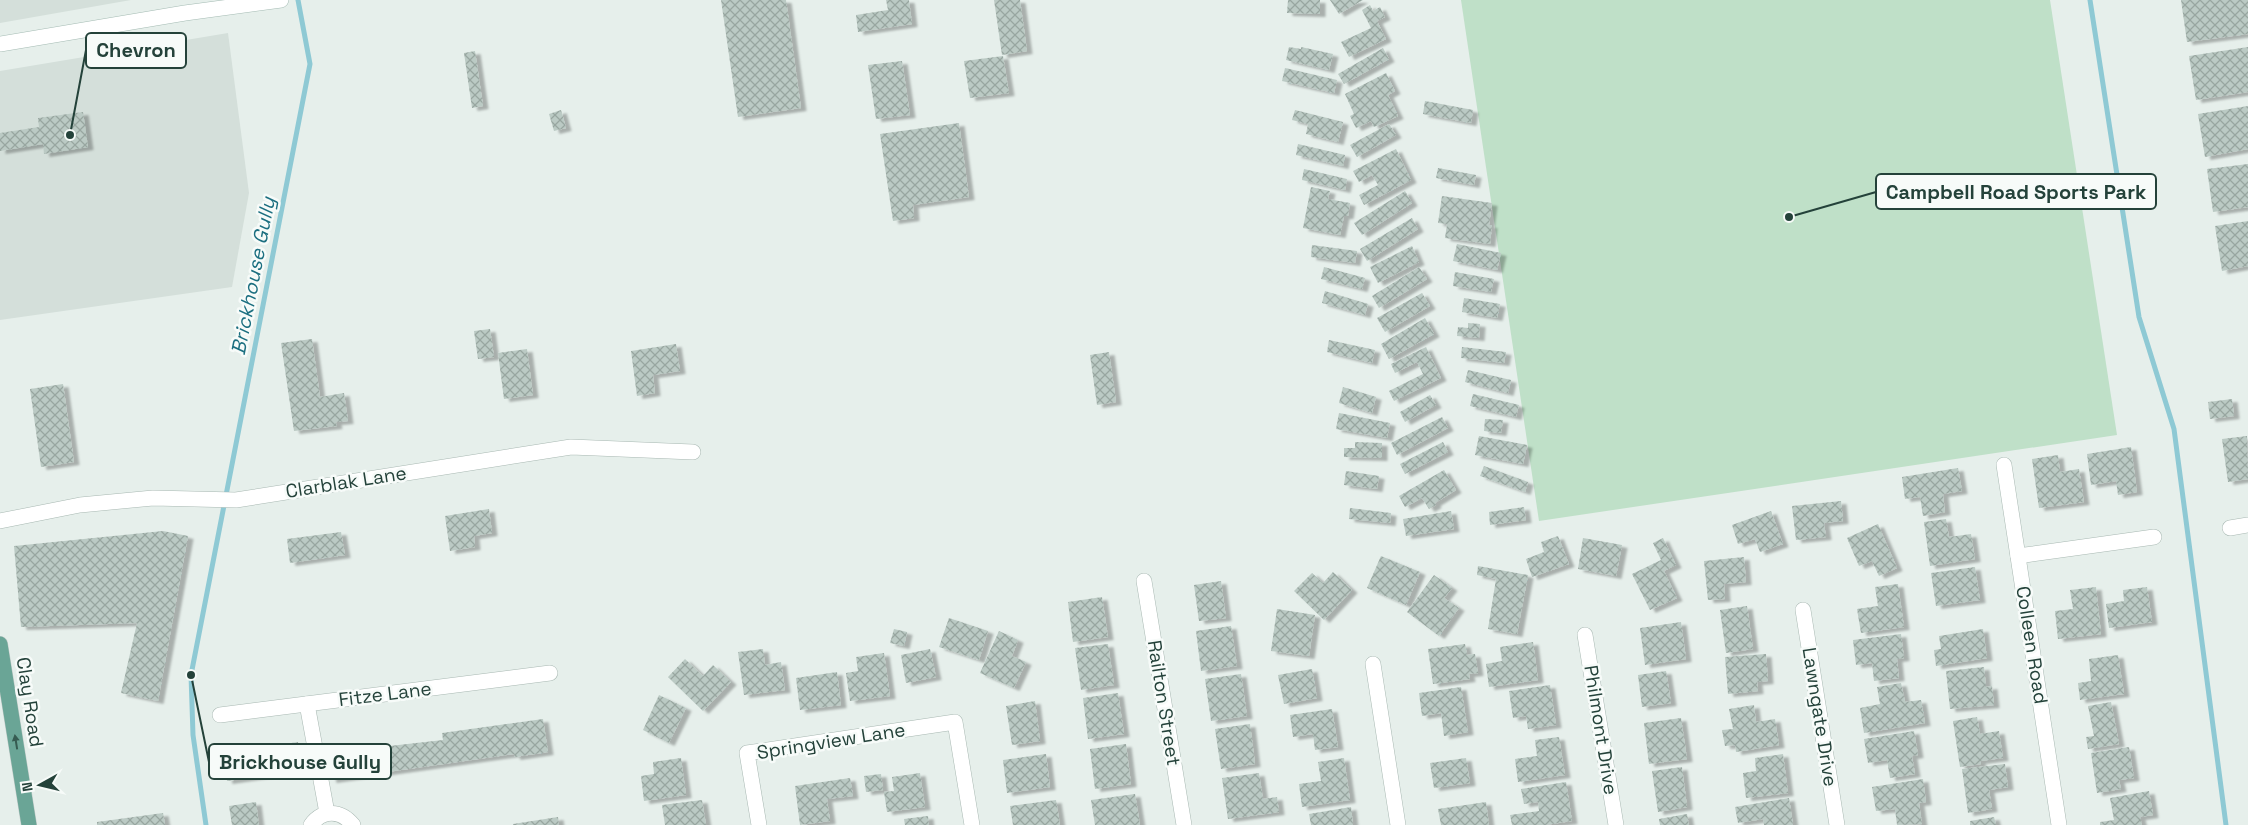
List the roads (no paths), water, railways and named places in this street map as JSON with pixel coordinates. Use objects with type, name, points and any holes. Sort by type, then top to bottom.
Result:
[{"type":"main road","name":"Clay Road","points":[[0,644],[29,825]]},
{"type":"street","points":[[0,44],[185,13],[281,0]]},
{"type":"street","name":"Clarblak Lane","points":[[0,521],[80,505],[152,498],[236,500],[571,447],[692,452]]},
{"type":"street","name":"Colleen Road","points":[[2004,465],[2059,825]]},
{"type":"street","points":[[2230,528],[2248,525]]},
{"type":"street","points":[[2018,556],[2154,537]]},
{"type":"street","name":"Railton Street","points":[[1144,581],[1184,825]]},
{"type":"street","name":"Lawngate Drive","points":[[1803,610],[1837,825]]},
{"type":"street","name":"Philmont Drive","points":[[1586,635],[1616,825]]},
{"type":"street","points":[[1373,664],[1398,825]]},
{"type":"street","name":"Fitze Lane","points":[[220,715],[550,673]]},
{"type":"street","points":[[307,704],[327,813]]},
{"type":"street","name":"Springview Lane","points":[[759,825],[748,753],[955,722],[972,825]]},
{"type":"street","points":[[311,825],[318,817],[327,813],[337,813],[346,817],[353,825]]},
{"type":"waterway","name":"Brickhouse Gully","points":[[206,825],[193,735],[191,675],[310,64],[298,0]]},
{"type":"waterway","points":[[2090,0],[2139,317],[2174,429],[2226,825]]},
{"type":"place","name":"Chevron","points":[[70,135]]},
{"type":"place","name":"Campbell Road Sports Park","points":[[1789,217]]},
{"type":"place","name":"Brickhouse Gully","points":[[191,675]]}]
